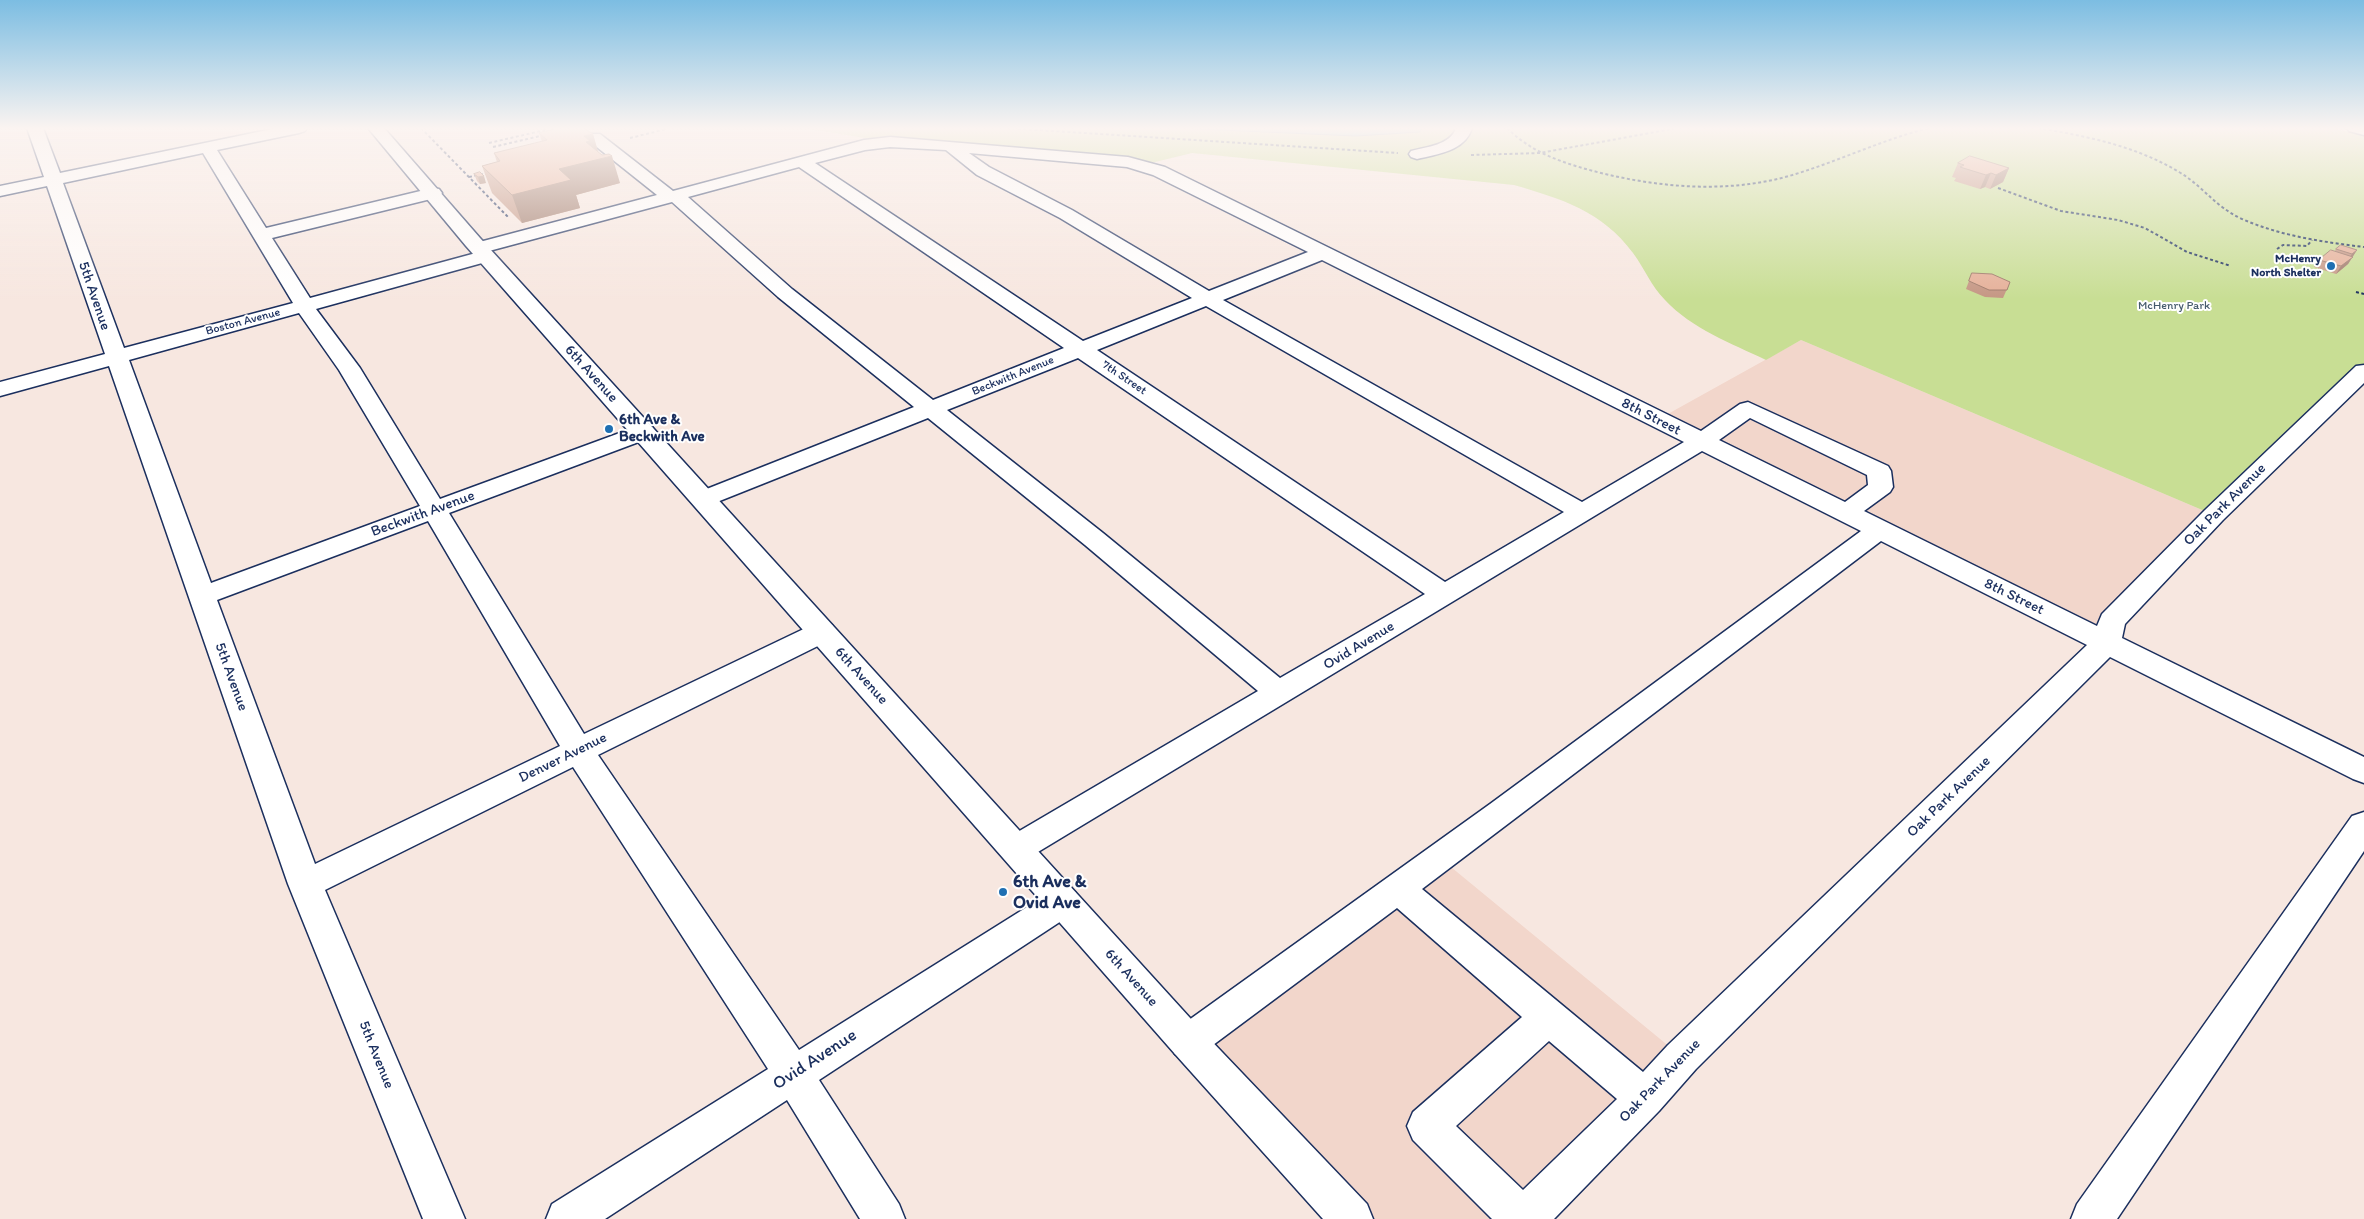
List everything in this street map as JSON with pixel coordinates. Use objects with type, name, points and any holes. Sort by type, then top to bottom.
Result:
[{"type":"street","points":[[0,191],[29,185]]},
{"type":"street","name":"5th Avenue","points":[[55,185],[305,884],[444,1219]]},
{"type":"street","points":[[230,185],[304,306],[354,375],[434,510],[452,535],[578,750],[793,1074],[884,1219]]},
{"type":"street","name":"6th Avenue","points":[[426,185],[483,252],[1188,1042],[1352,1219]]},
{"type":"street","points":[[658,185],[785,293],[1094,539],[1279,693]]},
{"type":"street","name":"Boston Avenue","points":[[0,389],[304,306],[715,185]]},
{"type":"street","name":"7th Street","points":[[836,185],[1446,595]]},
{"type":"street","points":[[1011,185],[1066,214],[1208,299],[1583,513]]},
{"type":"street","name":"8th Street","points":[[1185,185],[2364,771]]},
{"type":"street","points":[[260,235],[433,193]]},
{"type":"street","name":"Beckwith Avenue","points":[[703,499],[1324,253]]},
{"type":"street","name":"Oak Park Avenue","points":[[1523,1219],[1645,1098],[1682,1057],[2107,643],[2112,621],[2214,515],[2364,371]]},
{"type":"street","name":"Ovid Avenue","points":[[1016,849],[1583,513],[1701,442],[1748,409],[1879,472],[1881,487],[1845,513]]},
{"type":"street","name":"Beckwith Avenue","points":[[202,596],[644,432]]},
{"type":"street","points":[[1188,1042],[1398,889],[1879,530]]},
{"type":"street","name":"Denver Avenue","points":[[305,884],[822,632]]},
{"type":"street","points":[[2092,1219],[2364,825]]},
{"type":"street","points":[[1398,889],[1645,1098]]},
{"type":"street","name":"Ovid Avenue","points":[[567,1219],[1063,902]]},
{"type":"street","points":[[1523,1219],[1427,1126],[1550,1017]]},
{"type":"path","points":[[477,185],[514,222]]},
{"type":"path","points":[[1688,185],[1739,185]]},
{"type":"path","points":[[2193,185],[2207,198],[2225,210],[2278,231],[2312,240],[2364,247]]},
{"type":"path","points":[[1998,188],[2061,211],[2131,223],[2155,232],[2187,252],[2231,266]]},
{"type":"path","points":[[2277,249],[2283,245],[2307,246],[2312,240]]},
{"type":"path","points":[[2356,292],[2364,294]]},
{"type":"shaded area","points":[[1801,340],[2214,515],[2107,643],[1657,420]]},
{"type":"shaded area","points":[[1440,858],[1682,1057],[1524,1219],[1352,1219],[1188,1042]]},
{"type":"green space","name":"McHenry Park","points":[[1514,185],[2364,185],[2364,371],[2214,515],[1801,340],[1766,360],[1700,327],[1676,310],[1656,289],[1633,253],[1621,239],[1594,217],[1580,208],[1565,202]]},
{"type":"building","points":[[502,185],[552,185],[512,195]]},
{"type":"building","points":[[2341,245],[2357,250],[2352,254],[2336,249]]},
{"type":"building","points":[[2331,250],[2353,257],[2341,266],[2319,260]]},
{"type":"building","points":[[1972,273],[1992,274],[2010,282],[2007,290],[1989,290],[1969,281]]},
{"type":"place","name":"McHenry North Shelter","points":[[2331,266]]},
{"type":"place","name":"6th Ave & Beckwith Ave","points":[[609,429]]},
{"type":"place","name":"6th Ave & Ovid Ave","points":[[1003,892]]}]
